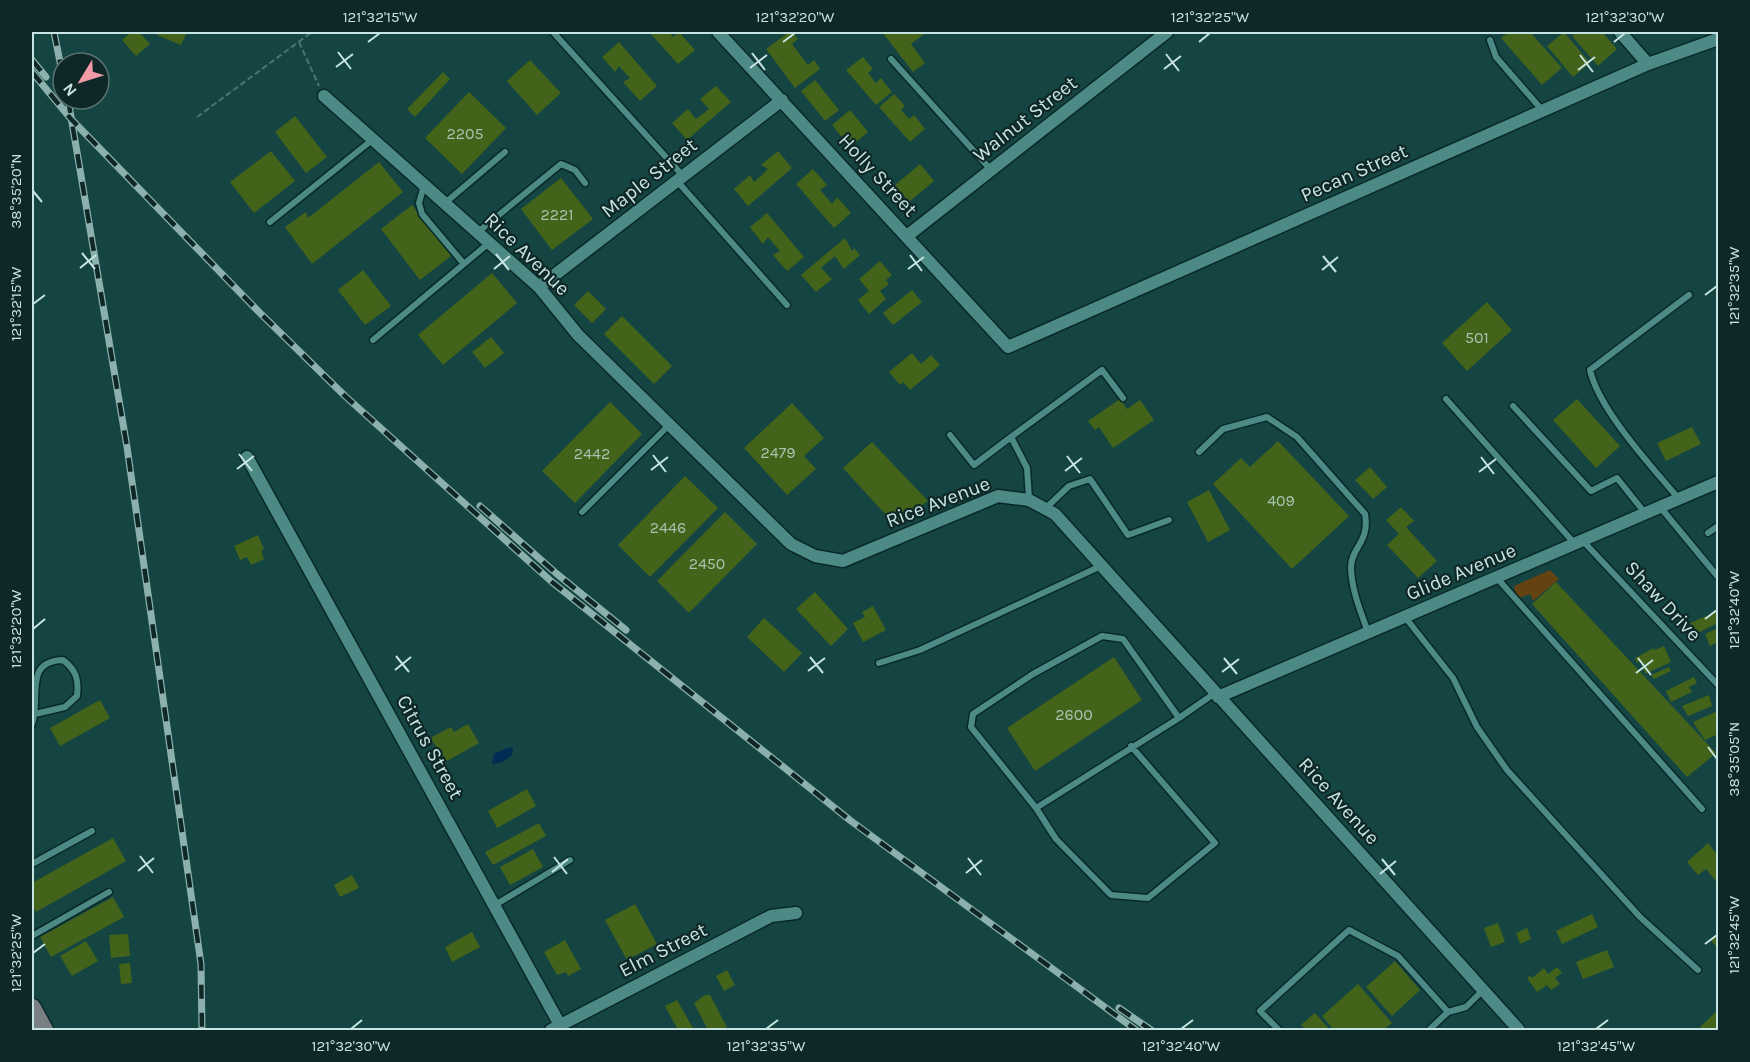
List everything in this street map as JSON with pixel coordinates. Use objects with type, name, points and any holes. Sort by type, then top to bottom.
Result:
[{"type":"main road","points":[[32,1008],[44,1030]]},
{"type":"street","name":"Holly Street","points":[[718,32],[1008,346]]},
{"type":"street","name":"Walnut Street","points":[[907,236],[1167,32]]},
{"type":"street","points":[[1620,32],[1648,64]]},
{"type":"street","name":"Pecan Street","points":[[1008,346],[1648,64],[1719,39]]},
{"type":"street","name":"Rice Avenue","points":[[324,96],[539,288],[578,335],[791,544],[815,556],[843,561],[998,496],[1029,500],[1055,514],[1520,1030]]},
{"type":"street","name":"Maple Street","points":[[539,288],[782,100]]},
{"type":"street","name":"Citrus Street","points":[[247,457],[495,906],[555,1028]]},
{"type":"street","name":"Glide Avenue","points":[[1217,695],[1369,633],[1719,482]]},
{"type":"street","name":"Elm Street","points":[[555,1028],[771,916],[796,913]]},
{"type":"lane","points":[[553,32],[787,305]]},
{"type":"lane","points":[[1490,40],[1496,57],[1543,111]]},
{"type":"lane","points":[[891,59],[991,170]]},
{"type":"lane","points":[[270,222],[373,139]]},
{"type":"lane","points":[[444,203],[505,152]]},
{"type":"lane","points":[[477,232],[561,164],[574,170],[585,183]]},
{"type":"lane","points":[[424,185],[419,202],[422,214],[464,264]]},
{"type":"lane","points":[[373,340],[489,243]]},
{"type":"lane","points":[[1679,500],[1626,434],[1593,381],[1590,370],[1689,295]]},
{"type":"lane","points":[[950,435],[974,465],[1102,369],[1123,398]]},
{"type":"lane","name":"Shaw Drive","points":[[1446,399],[1579,543],[1719,685]]},
{"type":"lane","points":[[1513,406],[1591,491],[1617,478],[1645,513]]},
{"type":"lane","points":[[1199,452],[1223,429],[1267,417],[1297,436],[1365,514],[1367,528],[1351,566],[1360,612],[1369,633]]},
{"type":"lane","points":[[582,512],[669,424]]},
{"type":"lane","points":[[1011,438],[1027,468],[1029,500]]},
{"type":"lane","points":[[1046,508],[1069,486],[1090,479],[1128,535],[1169,520]]},
{"type":"lane","points":[[1661,508],[1719,577]]},
{"type":"lane","points":[[1708,533],[1719,526]]},
{"type":"lane","points":[[879,663],[920,650],[1102,566]]},
{"type":"lane","points":[[1497,578],[1702,809]]},
{"type":"lane","points":[[1404,617],[1453,678],[1477,727],[1507,770],[1640,917],[1698,970]]},
{"type":"lane","points":[[1131,746],[1215,843],[1148,898],[1111,895],[1056,839],[1036,808],[971,727],[973,714],[1033,674],[1102,636],[1123,639],[1179,717]]},
{"type":"lane","points":[[32,724],[35,714],[34,683],[40,669],[52,660],[63,660],[73,668],[79,682],[77,696],[64,707],[35,714]]},
{"type":"lane","points":[[1036,808],[1131,746],[1217,695]]},
{"type":"lane","points":[[32,864],[92,831]]},
{"type":"lane","points":[[495,906],[570,860]]},
{"type":"lane","points":[[32,936],[108,892]]},
{"type":"lane","points":[[1279,1030],[1260,1011],[1349,930],[1398,956],[1448,1012]]},
{"type":"lane","points":[[1429,1030],[1448,1012],[1466,1007],[1483,990]]},
{"type":"path","points":[[197,117],[312,32]]},
{"type":"path","points":[[299,42],[324,96]]},
{"type":"shaded area","points":[[1550,570],[1559,579],[1533,601],[1530,594],[1517,599],[1514,586]]},
{"type":"water","points":[[507,748],[513,748],[512,755],[503,762],[492,764],[494,754]]},
{"type":"building","points":[[131,32],[139,32],[150,44],[136,56],[122,40]]},
{"type":"building","points":[[159,32],[187,32],[181,45],[157,35]]},
{"type":"building","points":[[649,32],[669,32],[673,37],[679,32],[695,50],[678,64]]},
{"type":"building","points":[[792,32],[798,39],[792,44],[808,65],[814,60],[820,69],[795,88],[766,49]]},
{"type":"building","points":[[882,32],[927,32],[911,44],[925,63],[913,72]]},
{"type":"building","points":[[1509,32],[1530,32],[1562,68],[1542,85],[1501,38]]},
{"type":"building","points":[[1564,32],[1590,63],[1573,77],[1547,46]]},
{"type":"building","points":[[1577,32],[1602,32],[1617,49],[1598,66],[1572,36]]},
{"type":"building","points":[[619,42],[657,86],[640,101],[623,82],[630,78],[619,66],[615,72],[602,57]]},
{"type":"building","points":[[863,57],[873,69],[868,73],[876,83],[881,78],[892,92],[876,105],[846,70]]},
{"type":"building","points":[[530,60],[561,93],[537,115],[507,81]]},
{"type":"building","points":[[443,72],[450,79],[415,117],[407,109]]},
{"type":"building","points":[[815,80],[839,110],[825,121],[801,91]]},
{"type":"building","points":[[716,86],[731,102],[687,140],[672,123],[688,109],[696,119],[709,109],[700,99]]},
{"type":"building","points":[[469,92],[506,128],[462,174],[425,138]]},
{"type":"building","points":[[894,94],[905,106],[901,110],[909,119],[914,115],[925,129],[910,142],[879,107]]},
{"type":"building","points":[[850,110],[868,132],[850,147],[832,125]]},
{"type":"building","points":[[295,116],[327,157],[306,173],[275,132]]},
{"type":"building","points":[[271,151],[295,181],[254,213],[230,182]]},
{"type":"building","points":[[778,151],[792,168],[748,206],[734,189],[750,175],[754,182],[768,169],[761,165]]},
{"type":"building","points":[[379,162],[403,192],[312,264],[285,227],[306,212],[308,218]]},
{"type":"building","points":[[920,164],[934,181],[909,202],[895,185]]},
{"type":"building","points":[[813,169],[827,185],[820,190],[832,204],[837,197],[851,213],[834,228],[796,184]]},
{"type":"building","points":[[561,178],[593,219],[552,250],[521,209]]},
{"type":"building","points":[[412,205],[451,256],[420,280],[381,229]]},
{"type":"building","points":[[767,213],[804,257],[787,271],[773,255],[780,251],[768,237],[763,244],[750,227]]},
{"type":"building","points":[[845,238],[852,251],[854,248],[860,255],[844,269],[835,256],[821,268],[832,279],[816,292],[801,275]]},
{"type":"building","points":[[880,261],[892,275],[886,280],[889,284],[880,291],[886,299],[869,314],[858,300],[869,291],[859,279]]},
{"type":"building","points":[[363,270],[391,306],[365,325],[338,290]]},
{"type":"building","points":[[492,273],[517,303],[443,365],[418,335]]},
{"type":"building","points":[[912,290],[922,302],[893,325],[883,313]]},
{"type":"building","points":[[588,291],[606,309],[592,323],[574,305]]},
{"type":"building","points":[[1487,302],[1512,330],[1467,371],[1442,343]]},
{"type":"building","points":[[622,316],[672,366],[654,384],[604,334]]},
{"type":"building","points":[[491,337],[504,353],[485,368],[472,352]]},
{"type":"building","points":[[912,353],[921,364],[931,355],[940,365],[910,390],[903,382],[900,385],[889,372]]},
{"type":"building","points":[[1120,399],[1127,409],[1140,400],[1154,420],[1113,448],[1099,427],[1095,430],[1088,421]]},
{"type":"building","points":[[1577,399],[1620,446],[1596,468],[1553,420]]},
{"type":"building","points":[[610,402],[642,434],[575,503],[542,471]]},
{"type":"building","points":[[792,403],[824,438],[804,456],[816,469],[787,495],[744,448]]},
{"type":"building","points":[[1692,427],[1701,444],[1666,461],[1657,443]]},
{"type":"building","points":[[1278,441],[1349,516],[1292,569],[1213,484],[1241,458],[1250,467]]},
{"type":"building","points":[[872,442],[928,501],[895,525],[843,468]]},
{"type":"building","points":[[1370,467],[1387,487],[1373,499],[1355,480]]},
{"type":"building","points":[[685,476],[718,508],[650,577],[618,545]]},
{"type":"building","points":[[1209,490],[1230,530],[1208,542],[1187,502]]},
{"type":"building","points":[[1401,507],[1414,521],[1406,527],[1437,561],[1418,578],[1387,545],[1399,534],[1386,520]]},
{"type":"building","points":[[725,512],[757,544],[689,613],[657,581]]},
{"type":"building","points":[[258,535],[264,549],[261,551],[264,559],[251,565],[247,557],[240,560],[234,546]]},
{"type":"building","points":[[1556,582],[1716,753],[1687,777],[1532,604]]},
{"type":"building","points":[[815,592],[848,629],[831,646],[796,609]]},
{"type":"building","points":[[873,606],[886,630],[863,642],[853,623],[865,617],[862,612]]},
{"type":"building","points":[[1718,611],[1718,623],[1696,634],[1690,623]]},
{"type":"building","points":[[764,618],[802,653],[784,672],[747,637]]},
{"type":"building","points":[[1718,628],[1718,642],[1710,646],[1705,634]]},
{"type":"building","points":[[1664,646],[1671,662],[1645,674],[1641,661],[1637,663],[1635,658],[1654,648],[1655,650]]},
{"type":"building","points":[[1114,657],[1142,700],[1035,771],[1007,728]]},
{"type":"building","points":[[1669,667],[1671,671],[1654,679],[1651,675]]},
{"type":"building","points":[[1694,677],[1697,683],[1689,687],[1692,692],[1671,702],[1666,691]]},
{"type":"building","points":[[1709,695],[1712,706],[1688,716],[1682,706]]},
{"type":"building","points":[[100,700],[110,718],[60,746],[50,728]]},
{"type":"building","points":[[1718,711],[1718,734],[1705,740],[1693,722]]},
{"type":"building","points":[[468,724],[479,743],[447,761],[430,738],[451,727],[454,732]]},
{"type":"building","points":[[527,789],[536,806],[497,828],[488,811]]},
{"type":"building","points":[[539,823],[546,836],[493,865],[485,852]]},
{"type":"building","points":[[113,838],[126,861],[36,912],[32,904],[32,883]]},
{"type":"building","points":[[1708,843],[1718,856],[1718,884],[1706,869],[1698,875],[1687,862]]},
{"type":"building","points":[[533,849],[543,867],[510,885],[500,867]]},
{"type":"building","points":[[352,875],[359,888],[340,897],[334,885]]},
{"type":"building","points":[[113,897],[124,917],[51,957],[40,937]]},
{"type":"building","points":[[635,904],[657,944],[627,960],[605,920]]},
{"type":"building","points":[[1592,914],[1598,927],[1562,944],[1556,931]]},
{"type":"building","points":[[1498,923],[1505,942],[1491,947],[1484,928]]},
{"type":"building","points":[[1527,928],[1531,939],[1520,944],[1516,933]]},
{"type":"building","points":[[472,932],[480,947],[452,962],[445,947]]},
{"type":"building","points":[[128,934],[130,956],[111,958],[109,935]]},
{"type":"building","points":[[1718,934],[1718,949],[1711,940]]},
{"type":"building","points":[[565,940],[581,969],[568,976],[566,972],[557,975],[544,952]]},
{"type":"building","points":[[86,941],[98,961],[72,976],[60,956]]},
{"type":"building","points":[[1607,950],[1614,967],[1583,979],[1576,962]]},
{"type":"building","points":[[1395,961],[1420,990],[1392,1016],[1366,987]]},
{"type":"building","points":[[130,963],[132,983],[121,984],[119,964]]},
{"type":"building","points":[[1557,967],[1562,973],[1555,978],[1560,984],[1551,990],[1547,985],[1537,992],[1527,978],[1530,976],[1532,978],[1544,968],[1548,974]]},
{"type":"building","points":[[727,970],[735,985],[724,991],[716,976]]},
{"type":"building","points":[[1358,984],[1392,1023],[1383,1030],[1334,1030],[1322,1016]]},
{"type":"building","points":[[705,995],[710,995],[727,1027],[720,1030],[708,1030],[694,1003]]},
{"type":"building","points":[[677,1000],[694,1030],[678,1030],[665,1006]]},
{"type":"building","points":[[1718,1010],[1718,1030],[1703,1030],[1700,1027]]},
{"type":"building","points":[[1315,1013],[1330,1030],[1306,1030],[1301,1025]]},
{"type":"railway","points":[[54,32],[58,51]]},
{"type":"railway","points":[[32,60],[46,77]]},
{"type":"railway","points":[[32,72],[71,119],[259,312],[345,396],[552,582],[851,821],[1136,1030]]},
{"type":"railway","points":[[70,111],[127,447],[201,964],[202,1030]]},
{"type":"railway","points":[[480,506],[557,574],[626,630]]},
{"type":"railway","points":[[1119,1008],[1151,1030]]}]
